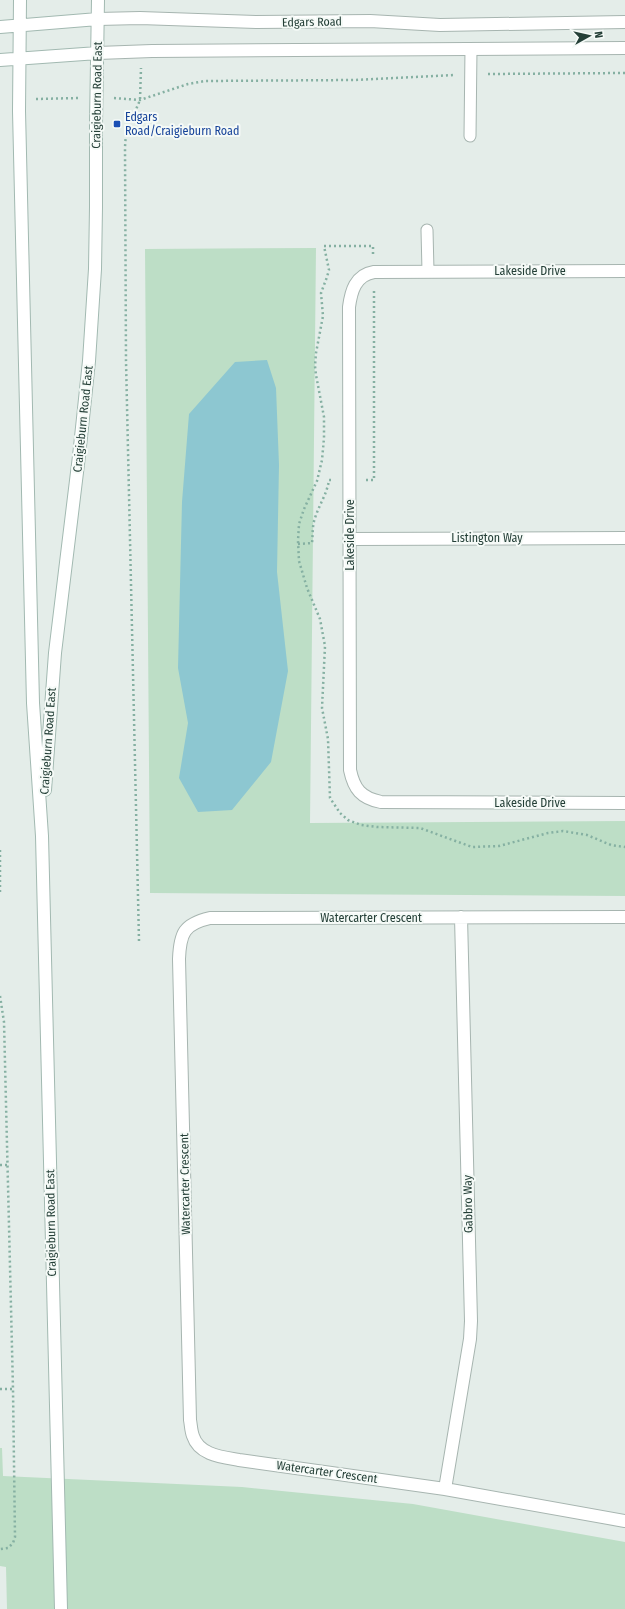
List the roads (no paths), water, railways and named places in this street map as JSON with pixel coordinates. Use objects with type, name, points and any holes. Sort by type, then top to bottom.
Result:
[{"type":"street","name":"Craigieburn Road East","points":[[20,0],[18,59],[33,703],[42,836],[61,1609]]},
{"type":"street","name":"Craigieburn Road East","points":[[42,836],[54,653],[79,456],[89,361],[95,269],[98,0]]},
{"type":"street","name":"Edgars Road","points":[[0,27],[98,19],[140,18],[256,22],[370,21],[440,25],[625,22]]},
{"type":"street","points":[[0,60],[98,53],[160,51],[625,48]]},
{"type":"street","name":"Lakeside Drive","points":[[625,271],[428,271],[369,273],[364,275],[355,284],[351,293],[349,307],[350,770],[353,782],[358,790],[372,800],[381,802],[625,802]]},
{"type":"street","name":"Listington Way","points":[[350,539],[625,538]]},
{"type":"street","name":"Watercarter Crescent","points":[[625,917],[210,918],[198,921],[185,930],[180,947],[190,1420],[193,1436],[198,1446],[214,1455],[239,1460],[445,1489],[625,1521]]},
{"type":"street","name":"Gabbro Way","points":[[445,1489],[468,1354],[471,1321],[461,918]]},
{"type":"lane","points":[[470,136],[471,50]]},
{"type":"lane","points":[[427,230],[428,271]]},
{"type":"water","points":[[267,360],[276,388],[279,465],[277,572],[288,671],[271,762],[232,810],[198,812],[179,778],[188,723],[178,668],[182,502],[189,414],[235,362]]},
{"type":"place","name":"Edgars Road/Craigieburn Road","points":[[117,124]]}]
